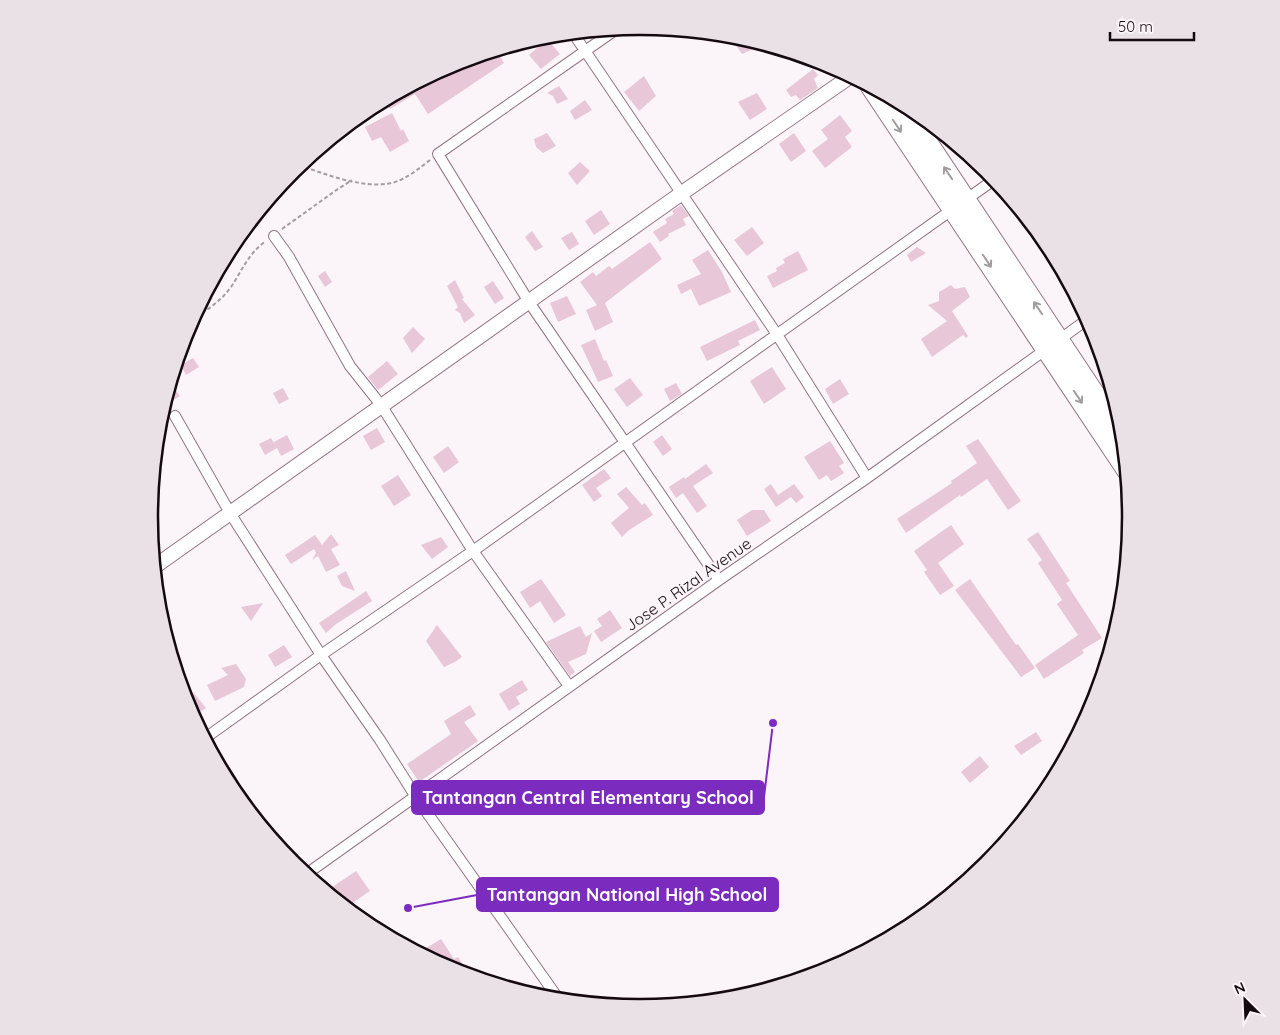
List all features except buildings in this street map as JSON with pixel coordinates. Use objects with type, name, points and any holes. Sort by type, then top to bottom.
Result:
[{"type":"highway","points":[[880,100],[959,204],[1053,344],[1113,423]]},
{"type":"highway","points":[[910,117],[959,204]]},
{"type":"highway","points":[[1053,344],[1118,456]]},
{"type":"street","points":[[606,36],[438,154],[529,302],[719,580]]},
{"type":"street","points":[[577,39],[776,333],[867,478]]},
{"type":"street","points":[[160,563],[381,405],[844,81]]},
{"type":"street","points":[[209,735],[321,654],[473,550],[988,184]]},
{"type":"street","points":[[274,236],[289,257],[314,300],[329,332],[350,366],[381,405],[473,550],[569,686]]},
{"type":"street","name":"Jose P. Rizal Avenue","points":[[312,870],[719,580],[867,478],[1082,323]]},
{"type":"street","points":[[175,416],[230,513],[321,654],[380,740],[416,797],[554,992]]},
{"type":"path","points":[[308,168],[352,180],[372,184],[387,184],[414,172],[438,154]]},
{"type":"place","name":"Tantangan Central Elementary School","points":[[773,723]]},
{"type":"place","name":"Tantangan National High School","points":[[408,908]]}]
